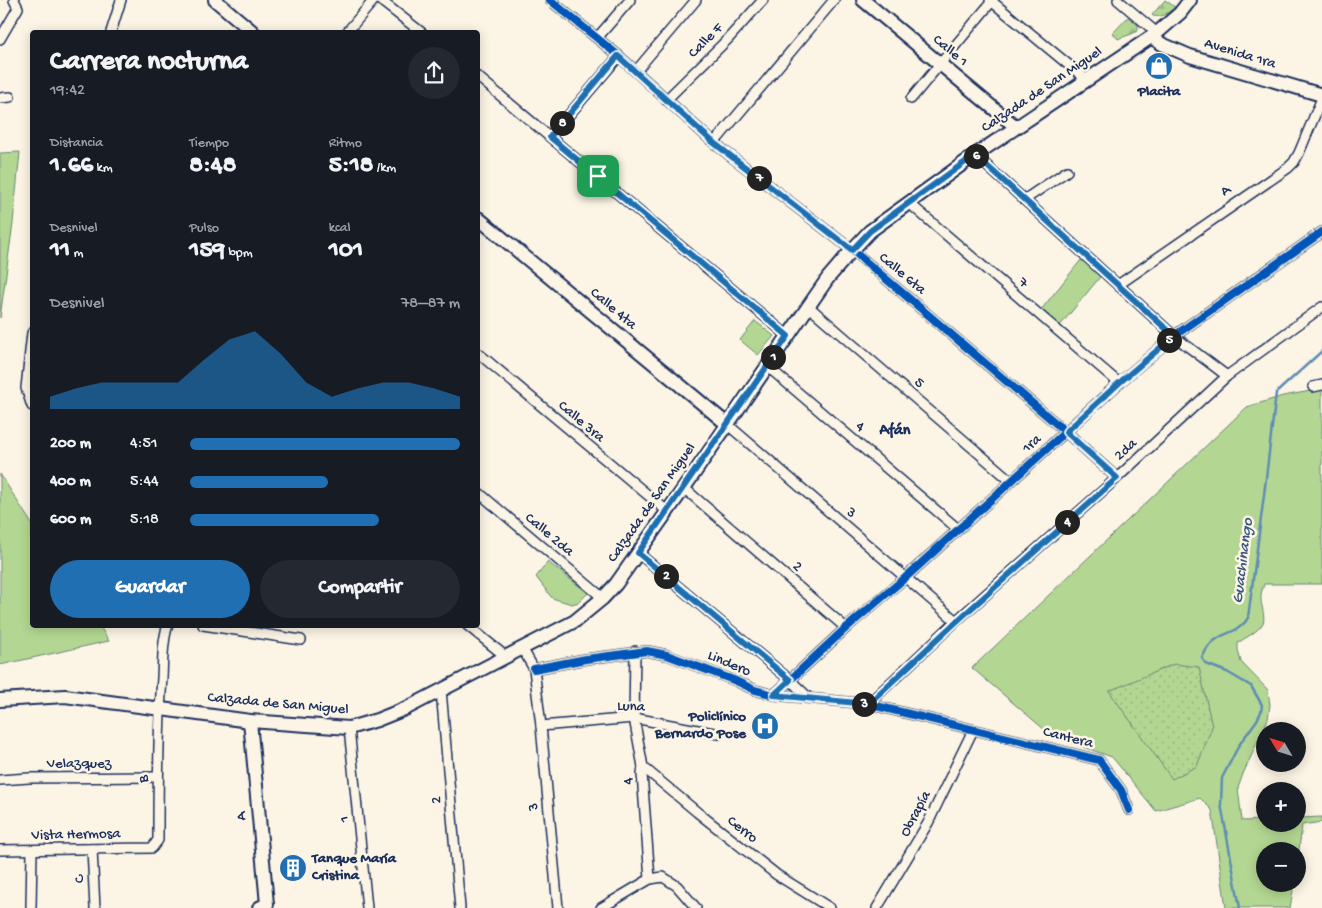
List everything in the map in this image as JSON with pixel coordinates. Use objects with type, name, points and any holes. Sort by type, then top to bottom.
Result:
[{"type":"main road","points":[[215,0],[249,30]]},
{"type":"main road","name":"Calle 1","points":[[863,0],[1016,127]]},
{"type":"main road","name":"Calzada de San Miguel","points":[[0,700],[65,696],[250,721],[350,728],[407,708],[576,621],[616,584],[828,278],[870,231],[975,155],[1154,35],[1180,13],[1190,0]]},
{"type":"main road","name":"Avenida 1ra","points":[[1154,35],[1162,44],[1190,56],[1322,96]]},
{"type":"main road","name":"Calle 4ta","points":[[480,221],[727,424]]},
{"type":"main road","name":"A","points":[[250,721],[264,907]]},
{"type":"street","points":[[0,39],[18,8],[14,0]]},
{"type":"street","points":[[112,30],[121,0]]},
{"type":"street","points":[[349,30],[374,0]]},
{"type":"street","points":[[380,0],[418,30]]},
{"type":"street","name":"Calle 6ta","points":[[550,0],[636,71],[714,143],[852,250],[1066,432],[1117,478]]},
{"type":"street","points":[[598,38],[630,0]]},
{"type":"street","points":[[636,71],[696,0]]},
{"type":"street","name":"Calle F","points":[[666,100],[734,33],[763,0]]},
{"type":"street","points":[[714,143],[834,0]]},
{"type":"street","points":[[911,99],[992,0],[1087,80]]},
{"type":"street","points":[[1118,0],[1154,35]]},
{"type":"street","points":[[550,137],[618,56]]},
{"type":"street","points":[[480,80],[788,336]]},
{"type":"street","name":"A","points":[[1118,285],[1288,168],[1299,153],[1322,96]]},
{"type":"street","points":[[0,98],[10,97]]},
{"type":"street","points":[[975,155],[1174,336],[1228,376]]},
{"type":"street","points":[[1024,200],[1068,171]]},
{"type":"street","name":"7","points":[[909,203],[1119,383]]},
{"type":"street","name":"1ra","points":[[774,695],[846,628],[905,578],[1119,383],[1174,336],[1322,233]]},
{"type":"street","name":"5","points":[[808,306],[1011,481]]},
{"type":"street","name":"2da","points":[[868,704],[1228,376],[1322,307]]},
{"type":"street","points":[[30,351],[26,388],[30,400]]},
{"type":"street","name":"Calle 3ra","points":[[480,355],[667,511]]},
{"type":"street","name":"4","points":[[767,366],[958,529]]},
{"type":"street","name":"3","points":[[727,424],[956,622]]},
{"type":"street","name":"2","points":[[684,488],[846,628]]},
{"type":"street","name":"Calle 2da","points":[[480,494],[603,598]]},
{"type":"street","points":[[638,553],[810,698]]},
{"type":"street","name":"B","points":[[152,848],[158,840],[160,708],[164,645],[167,628]]},
{"type":"street","points":[[223,628],[301,640]]},
{"type":"street","points":[[471,628],[505,656]]},
{"type":"street","name":"3","points":[[522,648],[534,669],[558,908]]},
{"type":"street","name":"4","points":[[635,651],[634,718],[642,767],[650,879]]},
{"type":"street","name":"Lindero","points":[[534,669],[635,651],[647,651],[667,654],[755,690],[774,695],[868,704],[973,730]]},
{"type":"street","name":"2","points":[[441,690],[460,908]]},
{"type":"street","name":"Luna","points":[[541,726],[634,718],[719,734]]},
{"type":"street","name":"1","points":[[350,728],[367,908]]},
{"type":"street","name":"Cantera","points":[[973,730],[1099,760],[1121,790],[1129,810]]},
{"type":"street","name":"Obrapía","points":[[878,908],[928,824],[973,730]]},
{"type":"street","name":"Cerro","points":[[642,767],[777,875],[830,908]]},
{"type":"street","name":"Velazquez","points":[[0,780],[158,777]]},
{"type":"street","name":"Vista Hermosa","points":[[0,850],[152,848]]},
{"type":"street","name":"C","points":[[92,849],[95,908]]},
{"type":"street","points":[[31,908],[32,850]]},
{"type":"street","points":[[601,908],[650,879],[663,877],[677,886],[696,908]]},
{"type":"green space","points":[[1165,0],[1175,7],[1162,16],[1153,16],[1152,15]]},
{"type":"green space","points":[[1128,17],[1138,25],[1138,30],[1118,39],[1113,33]]},
{"type":"green space","points":[[20,152],[13,223],[0,318],[0,153]]},
{"type":"green space","points":[[1081,260],[1100,277],[1059,327],[1040,311]]},
{"type":"green space","points":[[755,321],[774,336],[758,355],[740,340]]},
{"type":"green space","points":[[1322,389],[1322,584],[1264,584],[1261,596],[1263,623],[1255,632],[1238,643],[1241,662],[1268,690],[1270,705],[1267,722],[1256,722],[1256,745],[1238,788],[1242,821],[1256,820],[1256,832],[1301,832],[1300,842],[1256,842],[1256,892],[1293,892],[1290,908],[1226,908],[1212,810],[1200,798],[1156,811],[1112,757],[1052,736],[972,668],[1247,407],[1283,396]]},
{"type":"green space","points":[[0,474],[30,521],[30,628],[101,628],[109,641],[0,665]]},
{"type":"green space","points":[[548,562],[588,593],[579,602],[572,604],[552,598],[536,577]]},
{"type":"green space","points":[[1174,664],[1199,667],[1212,727],[1197,766],[1172,779],[1109,691]]},
{"type":"green space","points":[[1322,817],[1322,822],[1306,824],[1306,818]]},
{"type":"waterway","name":"Guachinango","points":[[1240,908],[1221,804],[1222,778],[1239,745],[1257,720],[1262,705],[1251,686],[1227,672],[1206,664],[1202,658],[1212,643],[1241,627],[1248,618],[1276,393],[1322,351]]},
{"type":"cycle path","points":[[550,0],[619,56],[714,143],[852,250],[1066,432],[1117,478]]},
{"type":"cycle path","points":[[774,695],[846,628],[905,578],[1119,383],[1174,336],[1322,232]]},
{"type":"cycle path","points":[[534,669],[586,659],[647,651],[667,655],[755,690],[774,695],[868,704],[1099,760],[1121,790],[1129,810]]},
{"type":"place","name":"Placita","points":[[1159,66]]},
{"type":"place","name":"Policlínico Bernardo Pose","points":[[765,726]]},
{"type":"place","name":"Tanque María Cristina","points":[[293,868]]},
{"type":"district","name":"Afán","points":[[895,431]]},
{"type":"route","points":[[618,56],[714,143],[852,250],[870,231],[975,155],[1174,336],[1066,432],[1117,478],[956,622],[868,704],[774,695],[790,680],[638,553],[788,336],[598,176],[550,137],[618,56]]}]
